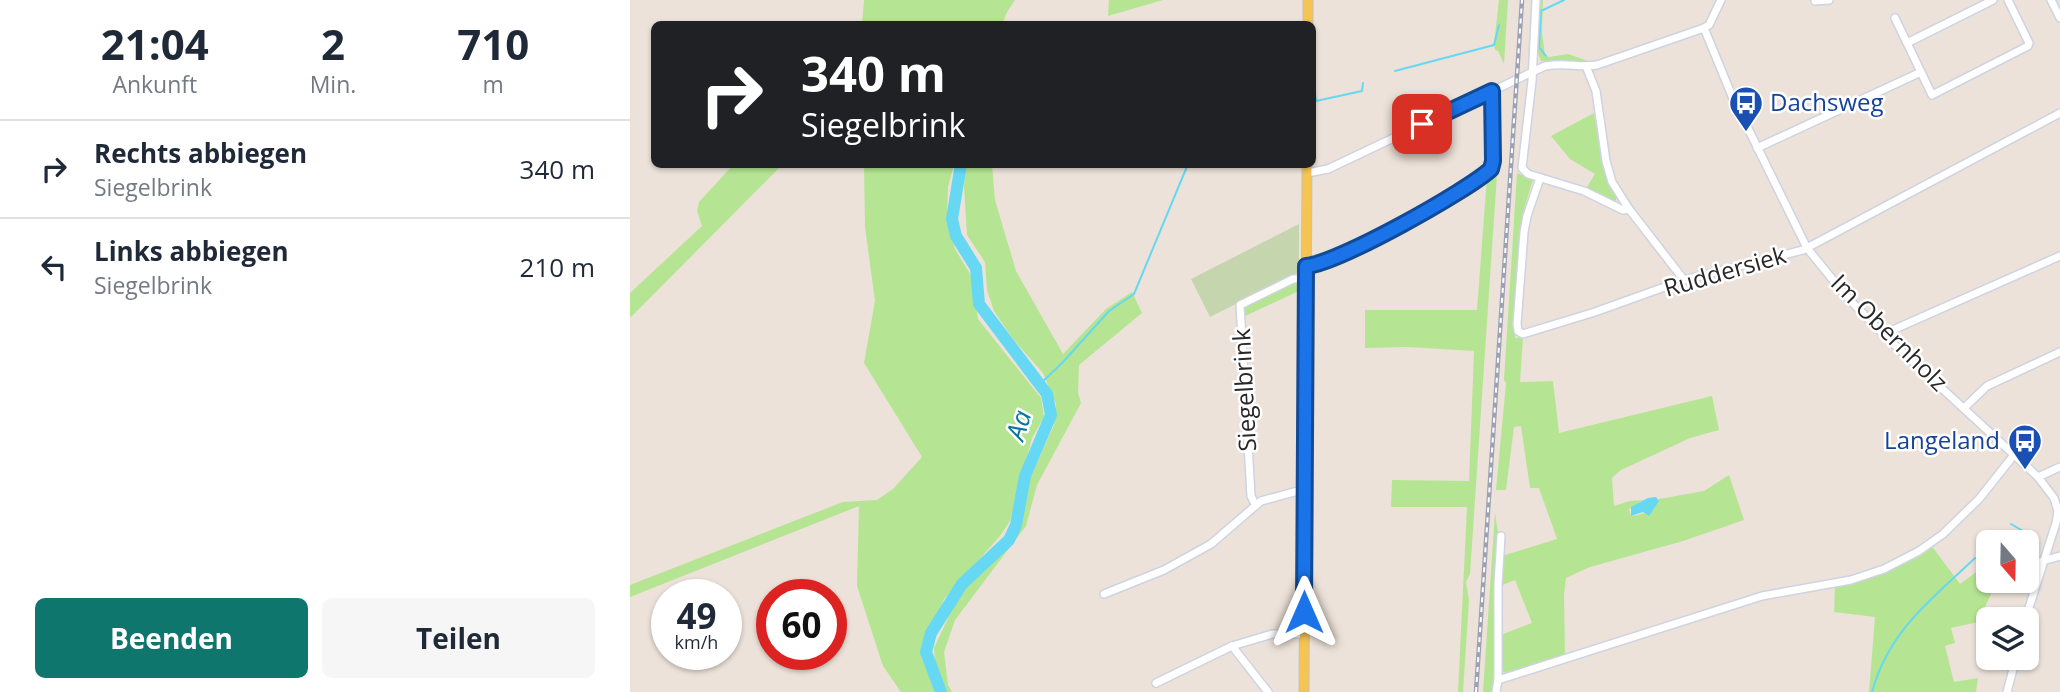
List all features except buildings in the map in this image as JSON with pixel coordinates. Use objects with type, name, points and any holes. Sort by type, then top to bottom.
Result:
[{"type":"main road","points":[[1308,0],[1308,21]]},
{"type":"main road","points":[[1304,692],[1307,169]]},
{"type":"street","points":[[1536,0],[1533,71],[1521,162],[1524,171],[1629,209]]},
{"type":"street","points":[[1307,169],[1328,169],[1533,71],[1560,63],[1586,66],[1707,27],[1721,0]]},
{"type":"street","points":[[1815,1],[1829,0]]},
{"type":"street","points":[[1907,43],[1993,0]]},
{"type":"street","points":[[1895,18],[1932,95],[2028,47],[2029,43],[2008,0]]},
{"type":"street","points":[[2051,0],[2060,18]]},
{"type":"street","name":"Im Obernholz","points":[[1707,27],[1732,96],[1807,248],[1846,296],[1885,336],[2038,477],[2054,498],[2058,511],[2029,607]]},
{"type":"street","points":[[1586,66],[1601,113],[1608,171],[1629,209],[1684,280]]},
{"type":"street","points":[[1757,148],[1921,72]]},
{"type":"street","points":[[1306,266],[1327,261],[1368,242],[1455,194],[1488,172],[1493,161],[1492,91]]},
{"type":"street","name":"Ruddersiek","points":[[1540,178],[1524,232],[1517,324],[1520,333],[1536,331],[1684,280],[1807,248],[2059,117]]},
{"type":"street","points":[[1885,336],[1895,329],[2060,256]]},
{"type":"street","name":"Siegelbrink","points":[[1255,505],[1251,496],[1240,305],[1293,279],[1306,278]]},
{"type":"street","points":[[1964,408],[1987,386],[2060,352]]},
{"type":"street","points":[[1498,680],[1762,596],[1852,580],[1884,569],[1943,534],[1979,499],[2014,455]]},
{"type":"street","points":[[2038,477],[2060,467]]},
{"type":"street","points":[[1104,594],[1164,570],[1211,544],[1255,505],[1305,489]]},
{"type":"street","points":[[1496,692],[1501,536]]},
{"type":"street","points":[[2042,561],[2060,556]]},
{"type":"street","points":[[1156,683],[1232,646],[1266,635],[1304,634]]},
{"type":"street","points":[[1232,646],[1268,692]]},
{"type":"street","points":[[2007,692],[2013,670]]},
{"type":"green space","points":[[864,0],[1015,0],[1003,21],[862,21]]},
{"type":"green space","points":[[1109,0],[1163,0],[1108,16]]},
{"type":"green space","points":[[1499,0],[1508,0],[1504,64],[1494,44]]},
{"type":"green space","points":[[1540,0],[1543,0],[1542,32],[1545,56],[1568,54],[1591,62],[1541,61],[1537,50]]},
{"type":"green space","points":[[1594,113],[1604,169],[1617,196],[1615,203],[1586,189],[1595,174],[1570,159],[1551,136]]},
{"type":"green space","points":[[730,168],[779,168],[630,318],[630,293],[702,226],[697,211],[699,202]]},
{"type":"green space","points":[[864,168],[953,168],[948,187],[947,218],[955,249],[972,277],[978,319],[1041,398],[1044,417],[1032,438],[1010,521],[944,599],[922,657],[935,692],[901,692],[883,666],[857,586],[859,506],[675,579],[651,579],[651,589],[630,597],[630,585],[843,502],[877,500],[893,489],[922,457],[864,363],[875,301],[865,227]]},
{"type":"green space","points":[[965,168],[992,168],[995,200],[1016,271],[1063,354],[1106,309],[1132,292],[1142,313],[1079,365],[1078,393],[1081,403],[1037,485],[1026,526],[955,620],[944,652],[948,685],[952,692],[945,692],[935,663],[934,648],[958,597],[1016,533],[1030,479],[1054,425],[1056,404],[1043,373],[1013,339],[994,311],[987,290],[985,262],[967,235]]},
{"type":"green space","points":[[1517,173],[1533,179],[1522,216],[1515,338],[1523,337],[1520,382],[1553,381],[1559,433],[1712,396],[1719,430],[1690,438],[1621,470],[1612,478],[1614,506],[1643,500],[1629,509],[1631,516],[1639,515],[1647,512],[1659,499],[1704,491],[1729,475],[1744,520],[1683,541],[1590,567],[1566,578],[1565,656],[1507,674],[1501,670],[1501,635],[1532,623],[1515,580],[1500,586],[1502,556],[1557,539],[1539,488],[1530,488],[1521,426],[1514,427],[1506,490],[1496,490],[1506,383],[1504,380]]},
{"type":"green space","points":[[1497,174],[1470,574],[1466,582],[1469,600],[1463,692],[1458,692],[1467,507],[1391,507],[1392,480],[1469,481],[1474,351],[1408,347],[1365,348],[1365,310],[1477,310],[1487,177]]},
{"type":"green space","points":[[1299,224],[1299,272],[1210,317],[1191,279]]},
{"type":"green space","points":[[1299,282],[1299,291],[1243,317],[1242,308]]},
{"type":"green space","points":[[1495,513],[1498,533],[1497,665],[1493,692],[1483,692]]},
{"type":"green space","points":[[1931,545],[1960,584],[1976,572],[1976,593],[1991,593],[1985,607],[1976,607],[1976,622],[1951,628],[1955,643],[1945,646],[1954,682],[1978,678],[1976,692],[1869,692],[1875,617],[1834,612],[1835,586],[1879,575]]},
{"type":"water","points":[[1656,497],[1659,501],[1649,516],[1643,512],[1631,516],[1631,507]]},
{"type":"waterway","points":[[1546,56],[1539,47],[1541,11],[1564,0]]},
{"type":"waterway","points":[[1395,71],[1494,45],[1499,25]]},
{"type":"waterway","points":[[1316,101],[1362,91],[1363,83]]},
{"type":"waterway","name":"Aa","points":[[941,692],[926,652],[931,633],[962,584],[1009,540],[1016,525],[1025,476],[1051,415],[1047,394],[979,304],[976,268],[956,236],[952,219],[960,168]]},
{"type":"waterway","points":[[1040,384],[1109,311],[1134,294],[1186,168]]},
{"type":"waterway","points":[[2011,524],[2021,530]]},
{"type":"waterway","points":[[1872,692],[1889,651],[1900,633],[1975,558]]},
{"type":"railway","points":[[1476,692],[1522,0]]},
{"type":"place","name":"Dachsweg","points":[[1746,133]]},
{"type":"place","name":"Langeland","points":[[2025,471]]},
{"type":"route","points":[[1304,612],[1306,266],[1327,261],[1404,223],[1455,194],[1491,169],[1494,100],[1492,91],[1422,124]]}]
